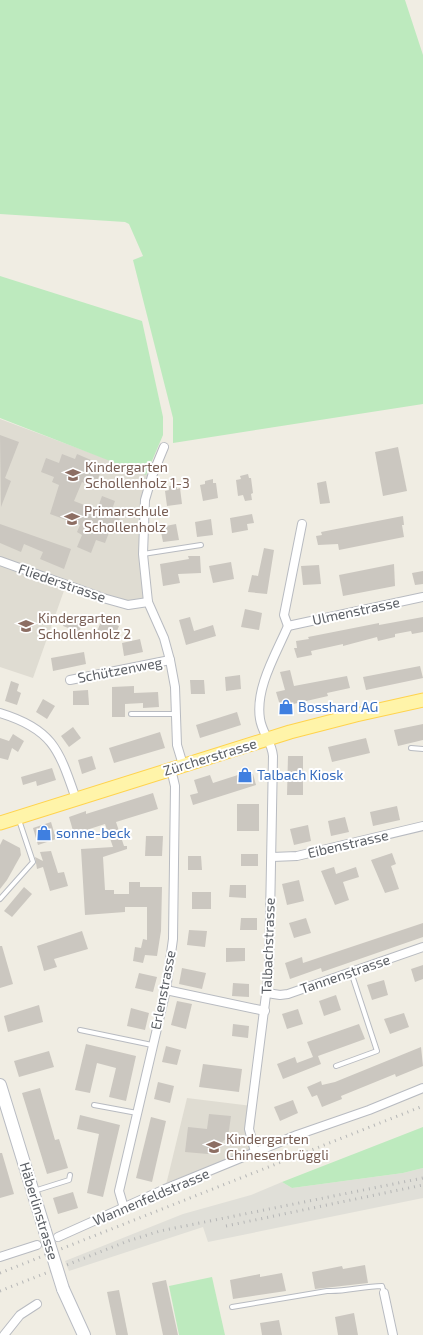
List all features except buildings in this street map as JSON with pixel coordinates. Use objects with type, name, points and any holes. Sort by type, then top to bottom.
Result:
[{"type":"main road","name":"Zürcherstrasse","points":[[0,824],[266,739],[356,714],[423,700]]},
{"type":"street","name":"Schützenweg","points":[[164,447],[152,476],[146,500],[143,554],[148,602],[164,638],[170,660],[176,714],[177,767]]},
{"type":"street","points":[[266,739],[259,714],[261,690],[288,626],[284,615],[302,524]]},
{"type":"street","name":"Fliederstrasse","points":[[0,561],[103,598],[128,605],[148,602]]},
{"type":"street","name":"Ulmenstrasse","points":[[288,626],[423,597]]},
{"type":"street","name":"Schützenweg","points":[[70,680],[170,660]]},
{"type":"street","points":[[0,713],[16,718],[36,728],[50,740],[59,754],[76,799]]},
{"type":"street","name":"Talbachstrasse","points":[[255,1152],[249,1129],[267,993],[272,857],[273,756],[270,744],[266,739]]},
{"type":"street","name":"Erlenstrasse","points":[[124,1208],[119,1191],[166,990],[173,939],[175,786],[177,767]]},
{"type":"street","name":"Eibenstrasse","points":[[272,857],[297,856],[423,826]]},
{"type":"street","name":"Tannenstrasse","points":[[267,993],[280,995],[288,994],[423,947]]},
{"type":"street","points":[[166,990],[265,1011]]},
{"type":"street","name":"Häberlinstrasse","points":[[0,1085],[63,1289],[84,1335]]},
{"type":"street","name":"Wannenfeldstrasse","points":[[58,1237],[255,1152],[319,1126],[370,1110],[423,1088]]},
{"type":"street","points":[[0,1257],[38,1245]]},
{"type":"street","points":[[384,1293],[393,1335]]},
{"type":"street","points":[[4,1335],[20,1315],[37,1304]]},
{"type":"lane","points":[[143,554],[201,545]]},
{"type":"lane","points":[[131,714],[176,714]]},
{"type":"lane","points":[[411,748],[423,749]]},
{"type":"lane","points":[[0,899],[33,862],[18,818]]},
{"type":"lane","points":[[336,1066],[377,1051],[350,972]]},
{"type":"lane","points":[[80,1030],[152,1045]]},
{"type":"lane","points":[[94,1105],[137,1113]]},
{"type":"lane","points":[[32,1192],[69,1180],[70,1175]]},
{"type":"lane","points":[[232,1308],[327,1291],[339,1292],[371,1286],[382,1286],[384,1293]]},
{"type":"shaded area","name":"Primarschule Schollenholz","points":[[0,419],[152,476],[145,500],[148,602],[128,605],[66,585],[33,678],[0,667]]},
{"type":"shaded area","name":"Kindergarten Chinesenbrüggli","points":[[187,1098],[252,1106],[249,1129],[255,1152],[165,1189]]},
{"type":"shaded area","points":[[423,1168],[423,1198],[208,1242],[203,1227],[69,1271],[65,1261],[183,1214],[251,1195],[282,1182],[292,1188],[403,1173]]},
{"type":"green space","points":[[0,0],[405,0],[423,55],[423,404],[173,443],[173,418],[133,260],[143,256],[129,224],[125,222],[0,214]]},
{"type":"green space","points":[[0,276],[142,321],[163,417],[163,435],[146,475],[0,418]]},
{"type":"green space","points":[[423,1127],[423,1168],[403,1173],[292,1188],[282,1182]]},
{"type":"green space","points":[[212,1277],[225,1335],[179,1335],[169,1286]]},
{"type":"railway","points":[[0,1273],[423,1106]]},
{"type":"railway","points":[[0,1291],[128,1241],[160,1231],[423,1178]]},
{"type":"railway","points":[[226,1226],[423,1185]]},
{"type":"place","name":"Kindergarten Schollenholz 1-3","points":[[73,475]]},
{"type":"place","name":"Primarschule Schollenholz","points":[[72,519]]},
{"type":"place","name":"Kindergarten Schollenholz 2","points":[[26,626]]},
{"type":"place","name":"Bosshard AG","points":[[286,707]]},
{"type":"place","name":"Talbach Kiosk","points":[[245,775]]},
{"type":"place","name":"sonne-beck","points":[[44,833]]},
{"type":"place","name":"Kindergarten Chinesenbrüggli","points":[[214,1147]]}]
